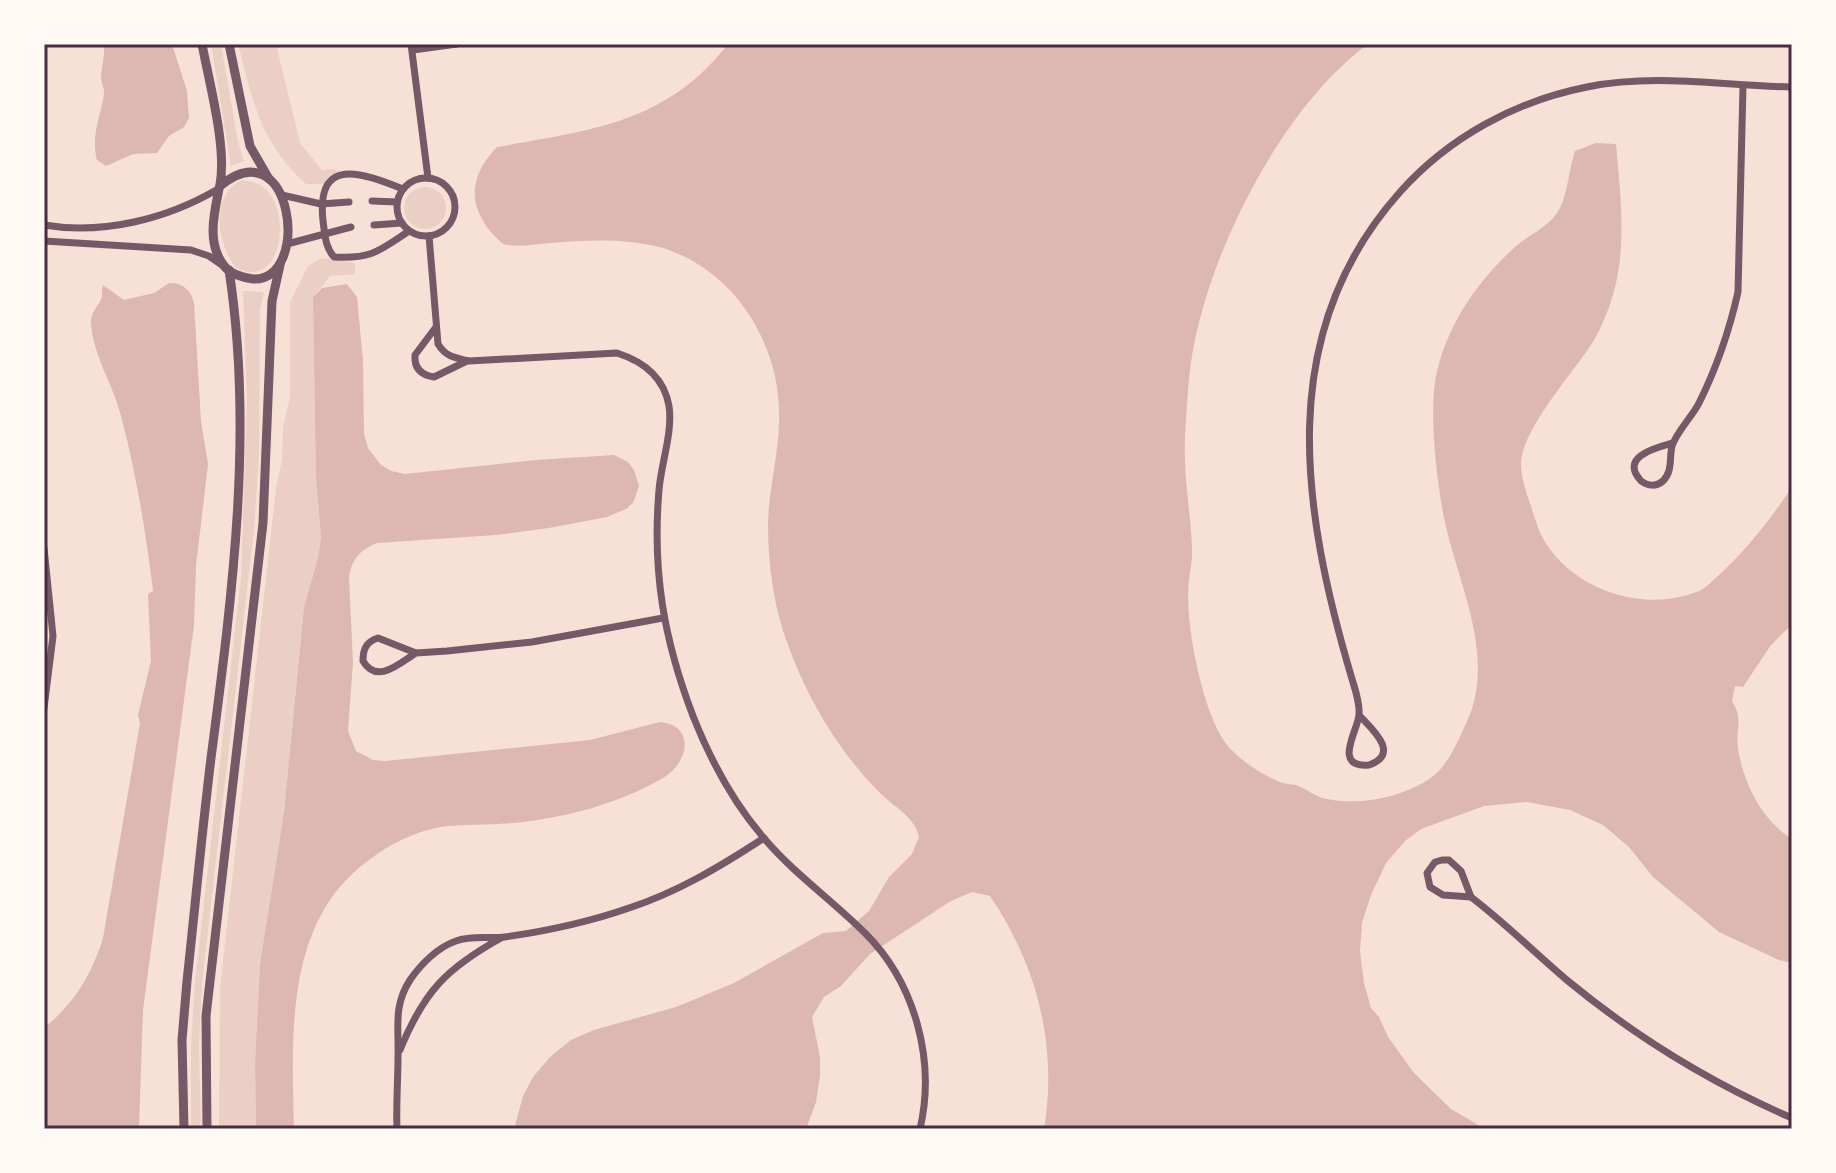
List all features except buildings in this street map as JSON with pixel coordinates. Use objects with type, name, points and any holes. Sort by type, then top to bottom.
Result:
[{"type":"street","points":[[184,1129],[182,1040],[187,981],[232,599],[239,358],[227,268],[213,238],[219,188],[219,139],[202,44]]},
{"type":"street","points":[[207,1129],[206,1016],[263,523],[272,301],[287,244],[288,226],[282,195],[250,146],[229,44]]},
{"type":"street","points":[[428,178],[412,47],[457,44]]},
{"type":"street","points":[[1360,716],[1349,741],[1349,749],[1356,763],[1369,765],[1380,758],[1382,743],[1360,716],[1333,615],[1312,499],[1310,421],[1312,382],[1329,310],[1342,275],[1362,240],[1395,198],[1440,154],[1476,128],[1509,112],[1585,87],[1625,80],[1669,78],[1743,86],[1792,87]]},
{"type":"street","points":[[1673,443],[1640,456],[1634,470],[1641,481],[1660,484],[1666,477],[1673,443],[1710,381],[1731,323],[1738,292],[1743,86]]},
{"type":"street","points":[[403,189],[356,172],[340,174],[327,184],[321,204],[327,250],[334,257],[355,259],[376,253],[409,231]]},
{"type":"street","points":[[44,225],[81,228],[144,220],[193,204],[240,173],[255,173],[269,179]]},
{"type":"street","points":[[428,178],[437,181],[451,193],[454,211],[446,228],[429,236],[409,231],[402,223],[397,202],[410,183],[428,178]]},
{"type":"street","points":[[282,195],[321,204],[349,202]]},
{"type":"street","points":[[372,201],[397,202]]},
{"type":"street","points":[[374,225],[402,223]]},
{"type":"street","points":[[287,244],[351,227]]},
{"type":"street","points":[[429,236],[438,344],[450,357],[469,361],[617,353],[634,359],[659,381],[669,408],[657,525],[663,618],[671,653],[702,737],[720,774],[764,838],[843,911],[886,956],[901,979],[920,1036],[924,1078],[920,1129]]},
{"type":"street","points":[[44,241],[191,250],[209,256],[242,276],[261,278],[280,265]]},
{"type":"street","points":[[436,327],[415,355],[421,372],[434,377],[469,361]]},
{"type":"street","points":[[44,548],[53,636],[44,708]]},
{"type":"street","points":[[416,653],[378,638],[365,647],[363,661],[374,672],[383,673],[416,653],[532,642],[663,618]]},
{"type":"street","points":[[397,1129],[396,1025],[400,1003],[409,982],[421,966],[442,948],[456,941],[503,937],[584,922],[634,907],[698,878],[764,838]]},
{"type":"street","points":[[1471,897],[1436,892],[1427,880],[1430,867],[1442,860],[1456,865],[1471,897],[1623,1024],[1712,1080],[1792,1118]]},
{"type":"street","points":[[398,1054],[411,1022],[445,975],[471,955],[503,937]]},
{"type":"shaded area","points":[[104,44],[172,44],[187,91],[189,118],[184,127],[169,136],[157,153],[133,154],[106,166],[97,160],[95,143],[104,95],[101,77]]},
{"type":"shaded area","points":[[211,44],[221,44],[244,161],[231,166]]},
{"type":"shaded area","points":[[238,44],[276,44],[300,143],[322,170],[335,169],[338,172],[323,184],[306,184],[268,137],[254,103]]},
{"type":"shaded area","points":[[728,44],[1368,44],[1335,73],[1303,109],[1248,195],[1226,242],[1196,336],[1185,432],[1192,551],[1189,616],[1201,682],[1214,721],[1226,743],[1255,769],[1280,782],[1340,801],[1381,798],[1421,784],[1442,767],[1464,728],[1474,701],[1478,673],[1471,618],[1440,493],[1433,418],[1438,369],[1452,330],[1474,293],[1516,246],[1546,225],[1560,208],[1575,151],[1596,143],[1616,144],[1621,244],[1614,292],[1594,340],[1529,435],[1521,465],[1523,481],[1541,535],[1570,570],[1610,592],[1655,600],[1677,597],[1707,586],[1767,523],[1792,487],[1792,624],[1771,645],[1743,687],[1735,686],[1732,701],[1738,719],[1738,749],[1750,788],[1763,812],[1792,839],[1792,963],[1719,932],[1653,877],[1629,847],[1603,825],[1570,810],[1527,802],[1484,806],[1421,829],[1405,841],[1386,863],[1362,923],[1360,952],[1371,1008],[1388,1037],[1414,1073],[1451,1109],[1485,1129],[1044,1129],[1048,1067],[1040,1007],[1020,950],[1006,922],[990,896],[972,892],[951,901],[870,954],[841,986],[824,997],[812,1017],[820,1057],[820,1076],[816,1102],[806,1129],[514,1129],[523,1096],[533,1077],[550,1057],[571,1040],[594,1030],[676,1007],[734,983],[823,933],[846,931],[869,911],[889,877],[912,854],[919,837],[909,818],[880,793],[838,743],[805,686],[783,631],[773,587],[768,541],[779,424],[778,395],[773,367],[749,314],[710,273],[686,257],[659,247],[618,241],[520,246],[503,244],[477,209],[475,185],[479,172],[497,147],[595,128],[652,107],[704,71]]},
{"type":"shaded area","points":[[240,181],[258,184],[271,196],[278,213],[280,232],[277,251],[268,265],[255,272],[236,268],[221,235],[220,210],[230,189]]},
{"type":"shaded area","points":[[425,187],[440,193],[446,208],[440,223],[425,229],[410,223],[404,208],[410,193]]},
{"type":"shaded area","points":[[321,258],[355,263],[355,274],[330,276],[313,297],[316,478],[321,537],[304,607],[284,812],[260,964],[255,1063],[256,1129],[219,1129],[220,988],[276,488],[282,459],[283,428],[290,397],[290,302],[308,266]]},
{"type":"shaded area","points":[[169,283],[185,288],[194,303],[201,421],[208,464],[196,566],[194,625],[143,1010],[139,1129],[67,1129],[44,1125],[44,1028],[81,988],[103,938],[140,723],[138,715],[151,661],[148,594],[153,591],[140,503],[121,416],[96,348],[91,319],[101,300],[103,285],[124,300],[154,293]]},
{"type":"shaded area","points":[[347,284],[357,297],[363,361],[364,434],[368,448],[380,464],[391,471],[405,474],[614,455],[628,462],[639,486],[633,503],[607,517],[496,535],[377,543],[361,552],[352,565],[349,577],[353,663],[348,731],[356,751],[373,760],[385,761],[590,740],[660,722],[679,730],[685,745],[679,763],[672,771],[646,787],[609,802],[533,821],[430,829],[385,849],[341,885],[321,915],[307,947],[299,982],[294,1019],[294,1129],[256,1129],[255,1063],[260,964],[284,812],[304,607],[321,537],[316,478],[313,297],[322,288]]},
{"type":"shaded area","points":[[243,291],[264,292],[260,309],[259,456],[254,530],[202,983],[199,1045],[201,1129],[191,1129],[195,982],[241,577],[247,400]]}]
